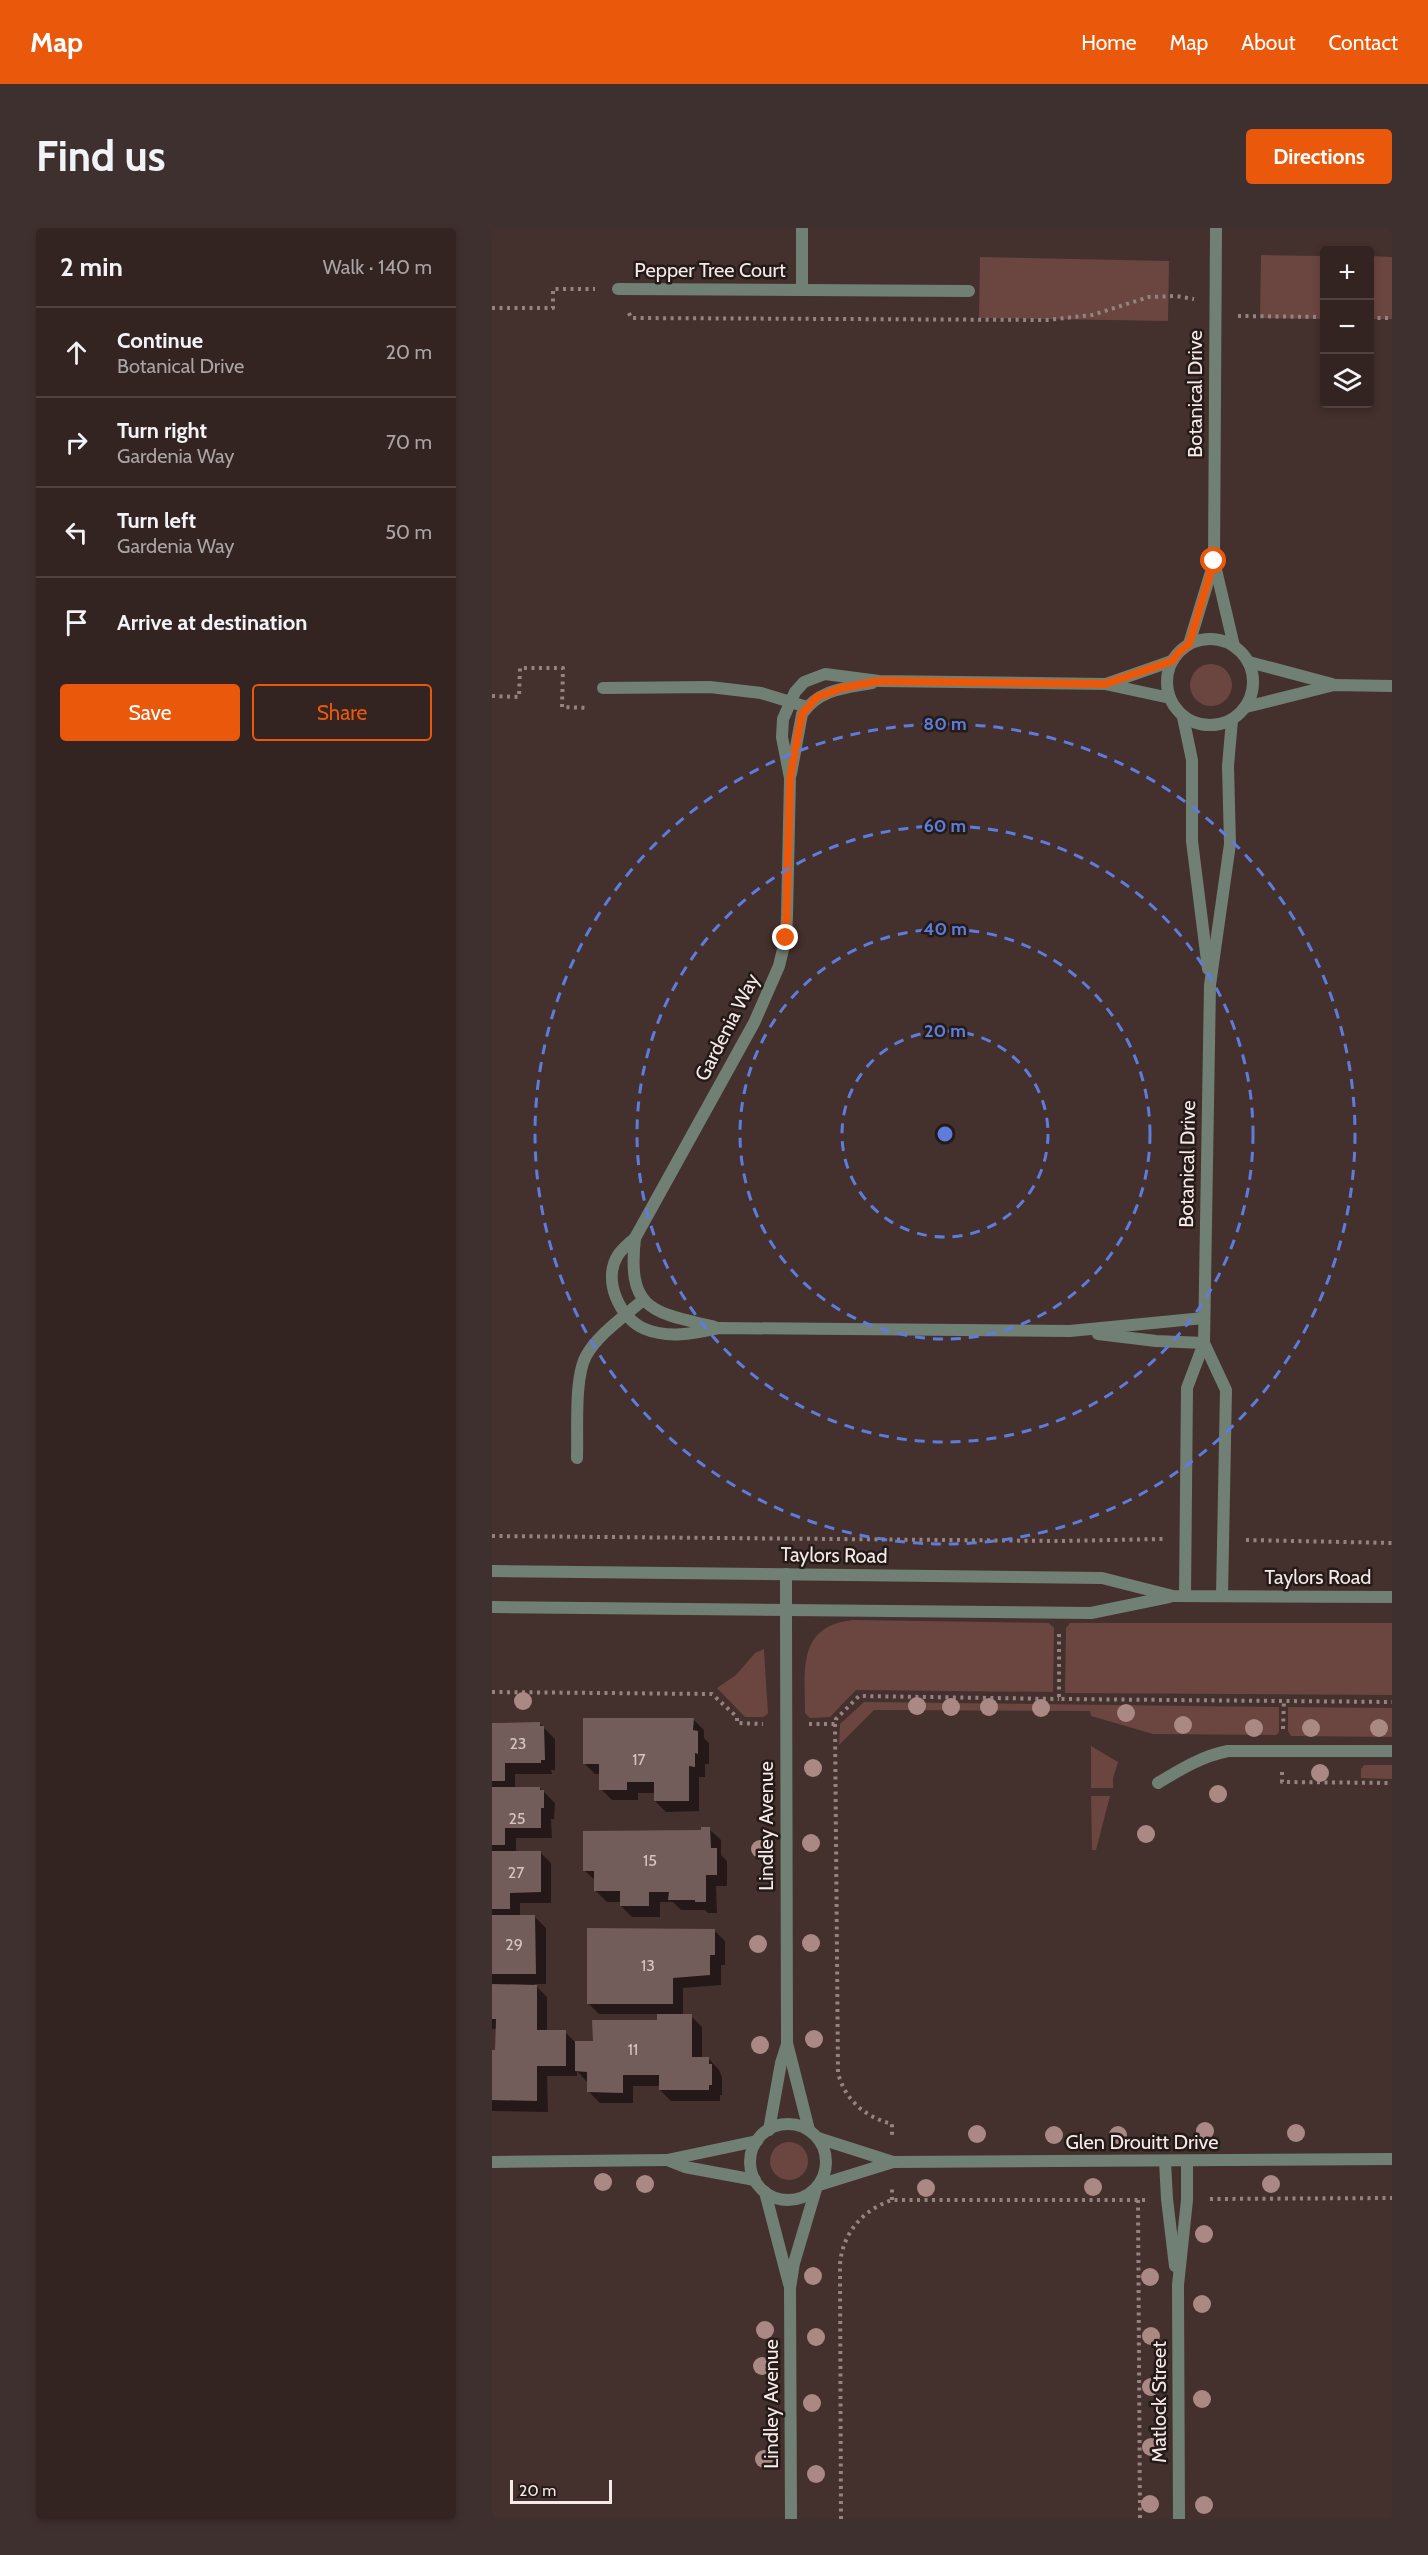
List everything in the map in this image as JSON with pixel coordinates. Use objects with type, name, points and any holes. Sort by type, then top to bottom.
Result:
[{"type":"street","name":"Pepper Tree Court","points":[[802,228],[802,290]]},
{"type":"street","name":"Botanical Drive","points":[[1215,228],[1214,561],[1234,646]]},
{"type":"street","name":"Pepper Tree Court","points":[[618,289],[969,291]]},
{"type":"street","name":"Botanical Drive","points":[[1189,644],[1214,561]]},
{"type":"street","points":[[1200,640],[1224,640],[1234,646],[1249,662],[1254,685],[1246,707],[1232,720],[1220,725],[1207,726],[1194,723],[1183,717],[1170,698],[1167,673],[1172,661],[1189,644],[1200,640]]},
{"type":"street","name":"Gardenia Way","points":[[1105,684],[1172,661]]},
{"type":"street","points":[[1249,662],[1334,685],[1392,686]]},
{"type":"street","name":"Gardenia Way","points":[[790,778],[782,737],[783,719],[790,701],[804,682],[815,676],[842,675],[879,681],[1105,684],[1170,698]]},
{"type":"street","name":"Gardenia Way","points":[[626,1315],[619,1307],[614,1292],[613,1275],[617,1256],[635,1238],[754,1023],[779,966],[786,938],[788,915],[790,778],[802,714],[817,697],[826,693],[879,681]]},
{"type":"street","points":[[1246,707],[1334,685]]},
{"type":"street","points":[[603,688],[710,687],[761,693],[807,706]]},
{"type":"street","name":"Botanical Drive","points":[[1183,717],[1192,760],[1192,842],[1210,985]]},
{"type":"street","name":"Botanical Drive","points":[[1179,1596],[1186,1539],[1187,1388],[1204,1343],[1210,985],[1230,844],[1227,766],[1232,720]]},
{"type":"street","name":"Gardenia Way","points":[[635,1238],[632,1268],[634,1284],[644,1300]]},
{"type":"street","points":[[577,1458],[580,1374],[586,1355],[600,1338],[644,1300],[660,1313],[719,1328]]},
{"type":"street","points":[[626,1315],[646,1329],[665,1334],[686,1335],[719,1328],[1070,1331],[1204,1318]]},
{"type":"street","points":[[1070,1331],[1156,1341],[1204,1343]]},
{"type":"street","name":"Botanical Drive","points":[[1204,1343],[1226,1390],[1222,1596]]},
{"type":"street","name":"Taylors Road","points":[[492,1571],[1102,1578],[1179,1596]]},
{"type":"street","name":"Lindley Avenue","points":[[786,1574],[787,2043],[814,2134]]},
{"type":"street","name":"Taylors Road","points":[[492,1607],[1091,1613],[1179,1596],[1392,1597]]},
{"type":"street","points":[[1158,1783],[1209,1755],[1228,1750],[1392,1751]]},
{"type":"street","name":"Lindley Avenue","points":[[769,2130],[781,2063],[787,2043]]},
{"type":"street","points":[[789,2124],[814,2134],[824,2149],[826,2161],[824,2174],[817,2187],[796,2199],[775,2198],[765,2192],[755,2181],[750,2160],[757,2141],[769,2130],[789,2124]]},
{"type":"street","name":"Glen Drouitt Drive","points":[[814,2134],[893,2162]]},
{"type":"street","points":[[492,2162],[667,2160],[757,2141]]},
{"type":"street","points":[[667,2160],[685,2167],[755,2181]]},
{"type":"street","name":"Glen Drouitt Drive","points":[[817,2187],[893,2162],[1392,2160]]},
{"type":"street","name":"Matlock Street","points":[[1165,2161],[1167,2199],[1178,2284]]},
{"type":"street","name":"Matlock Street","points":[[1179,2519],[1178,2284],[1187,2200],[1187,2161]]},
{"type":"street","name":"Lindley Avenue","points":[[791,2519],[789,2288],[794,2263],[817,2187]]},
{"type":"street","name":"Lindley Avenue","points":[[765,2192],[789,2288]]},
{"type":"path","points":[[492,308],[553,308],[553,289],[618,289]]},
{"type":"path","points":[[1215,316],[1320,317]]},
{"type":"path","points":[[1374,318],[1392,318]]},
{"type":"path","points":[[492,696],[519,697],[520,668],[563,668],[562,707],[603,708],[603,688]]},
{"type":"path","points":[[492,1536],[1060,1541],[1186,1539]]},
{"type":"path","points":[[1223,1540],[1392,1543]]},
{"type":"path","points":[[1059,1577],[1060,1541]]},
{"type":"path","points":[[1059,1613],[1059,1699],[1392,1702]]},
{"type":"path","points":[[835,1724],[838,2073],[849,2097],[861,2111],[876,2120],[892,2124],[893,2162]]},
{"type":"path","points":[[1283,1750],[1282,1782],[1392,1783]]},
{"type":"path","points":[[841,2519],[840,2257],[852,2228],[865,2212],[892,2200]]},
{"type":"path","points":[[1138,2200],[1140,2519]]},
{"type":"shaded area","points":[[1261,255],[1320,256],[1320,319],[1260,318]]},
{"type":"shaded area","points":[[1374,256],[1392,257],[1392,319],[1374,319]]},
{"type":"shaded area","points":[[980,257],[1169,261],[1168,321],[979,318]]},
{"type":"shaded area","points":[[1211,664],[1226,670],[1232,685],[1226,700],[1211,706],[1196,700],[1190,685],[1196,670]]},
{"type":"shaded area","points":[[853,1620],[1049,1623],[1054,1628],[1053,1692],[856,1690],[830,1717],[810,1718],[805,1713],[805,1666],[813,1640],[822,1631],[835,1624]]},
{"type":"shaded area","points":[[1070,1623],[1392,1623],[1392,1695],[1065,1693],[1066,1628]]},
{"type":"shaded area","points":[[764,1649],[768,1714],[763,1717],[745,1717],[717,1688],[736,1675],[755,1653]]},
{"type":"shaded area","points":[[864,1702],[1279,1707],[1279,1732],[1276,1735],[1153,1734],[1091,1716],[1090,1711],[874,1710],[839,1745],[840,1724]]},
{"type":"shaded area","points":[[1288,1707],[1392,1708],[1392,1737],[1291,1736],[1288,1731]]},
{"type":"shaded area","points":[[1091,1746],[1118,1762],[1113,1778],[1113,1788],[1091,1788]]},
{"type":"shaded area","points":[[1364,1765],[1392,1765],[1392,1779],[1361,1778],[1361,1769]]},
{"type":"shaded area","points":[[1091,1796],[1110,1796],[1096,1850],[1092,1850]]},
{"type":"shaded area","points":[[789,2142],[802,2148],[808,2161],[802,2174],[789,2180],[776,2174],[770,2161],[776,2148]]},
{"type":"building","points":[[583,1718],[694,1718],[693,1730],[698,1731],[698,1754],[695,1753],[695,1767],[689,1766],[689,1801],[654,1801],[654,1782],[627,1782],[627,1790],[599,1790],[599,1764],[583,1764]]},
{"type":"building","points":[[540,1722],[540,1726],[544,1726],[545,1760],[541,1760],[541,1763],[505,1763],[505,1781],[492,1781],[492,1723]]},
{"type":"building","points":[[492,1787],[540,1787],[540,1790],[544,1790],[541,1828],[505,1828],[505,1845],[492,1845]]},
{"type":"building","points":[[701,1827],[710,1827],[711,1848],[717,1848],[717,1875],[706,1875],[706,1902],[668,1900],[669,1892],[649,1892],[649,1906],[620,1906],[620,1891],[594,1891],[594,1871],[583,1871],[583,1831],[701,1830]]},
{"type":"building","points":[[492,1851],[541,1851],[541,1892],[510,1893],[510,1909],[492,1909]]},
{"type":"building","points":[[492,1915],[535,1915],[536,1974],[492,1974]]},
{"type":"building","points":[[587,1928],[715,1929],[715,1955],[710,1955],[710,1975],[673,1978],[673,2004],[587,2004]]},
{"type":"building","points":[[492,1984],[537,1985],[537,2030],[566,2030],[566,2066],[537,2066],[537,2101],[492,2100],[492,2050],[495,2050],[496,2019],[492,2019]]},
{"type":"building","points":[[657,2014],[692,2014],[692,2057],[709,2057],[709,2064],[712,2064],[712,2085],[709,2085],[709,2090],[659,2090],[659,2075],[623,2075],[623,2093],[587,2092],[587,2072],[575,2071],[575,2041],[593,2041],[592,2020],[657,2020]]},
{"type":"route","points":[[786,938],[790,778],[802,714],[817,697],[842,688],[879,681],[1105,684],[1172,661],[1189,644],[1214,561]]}]
